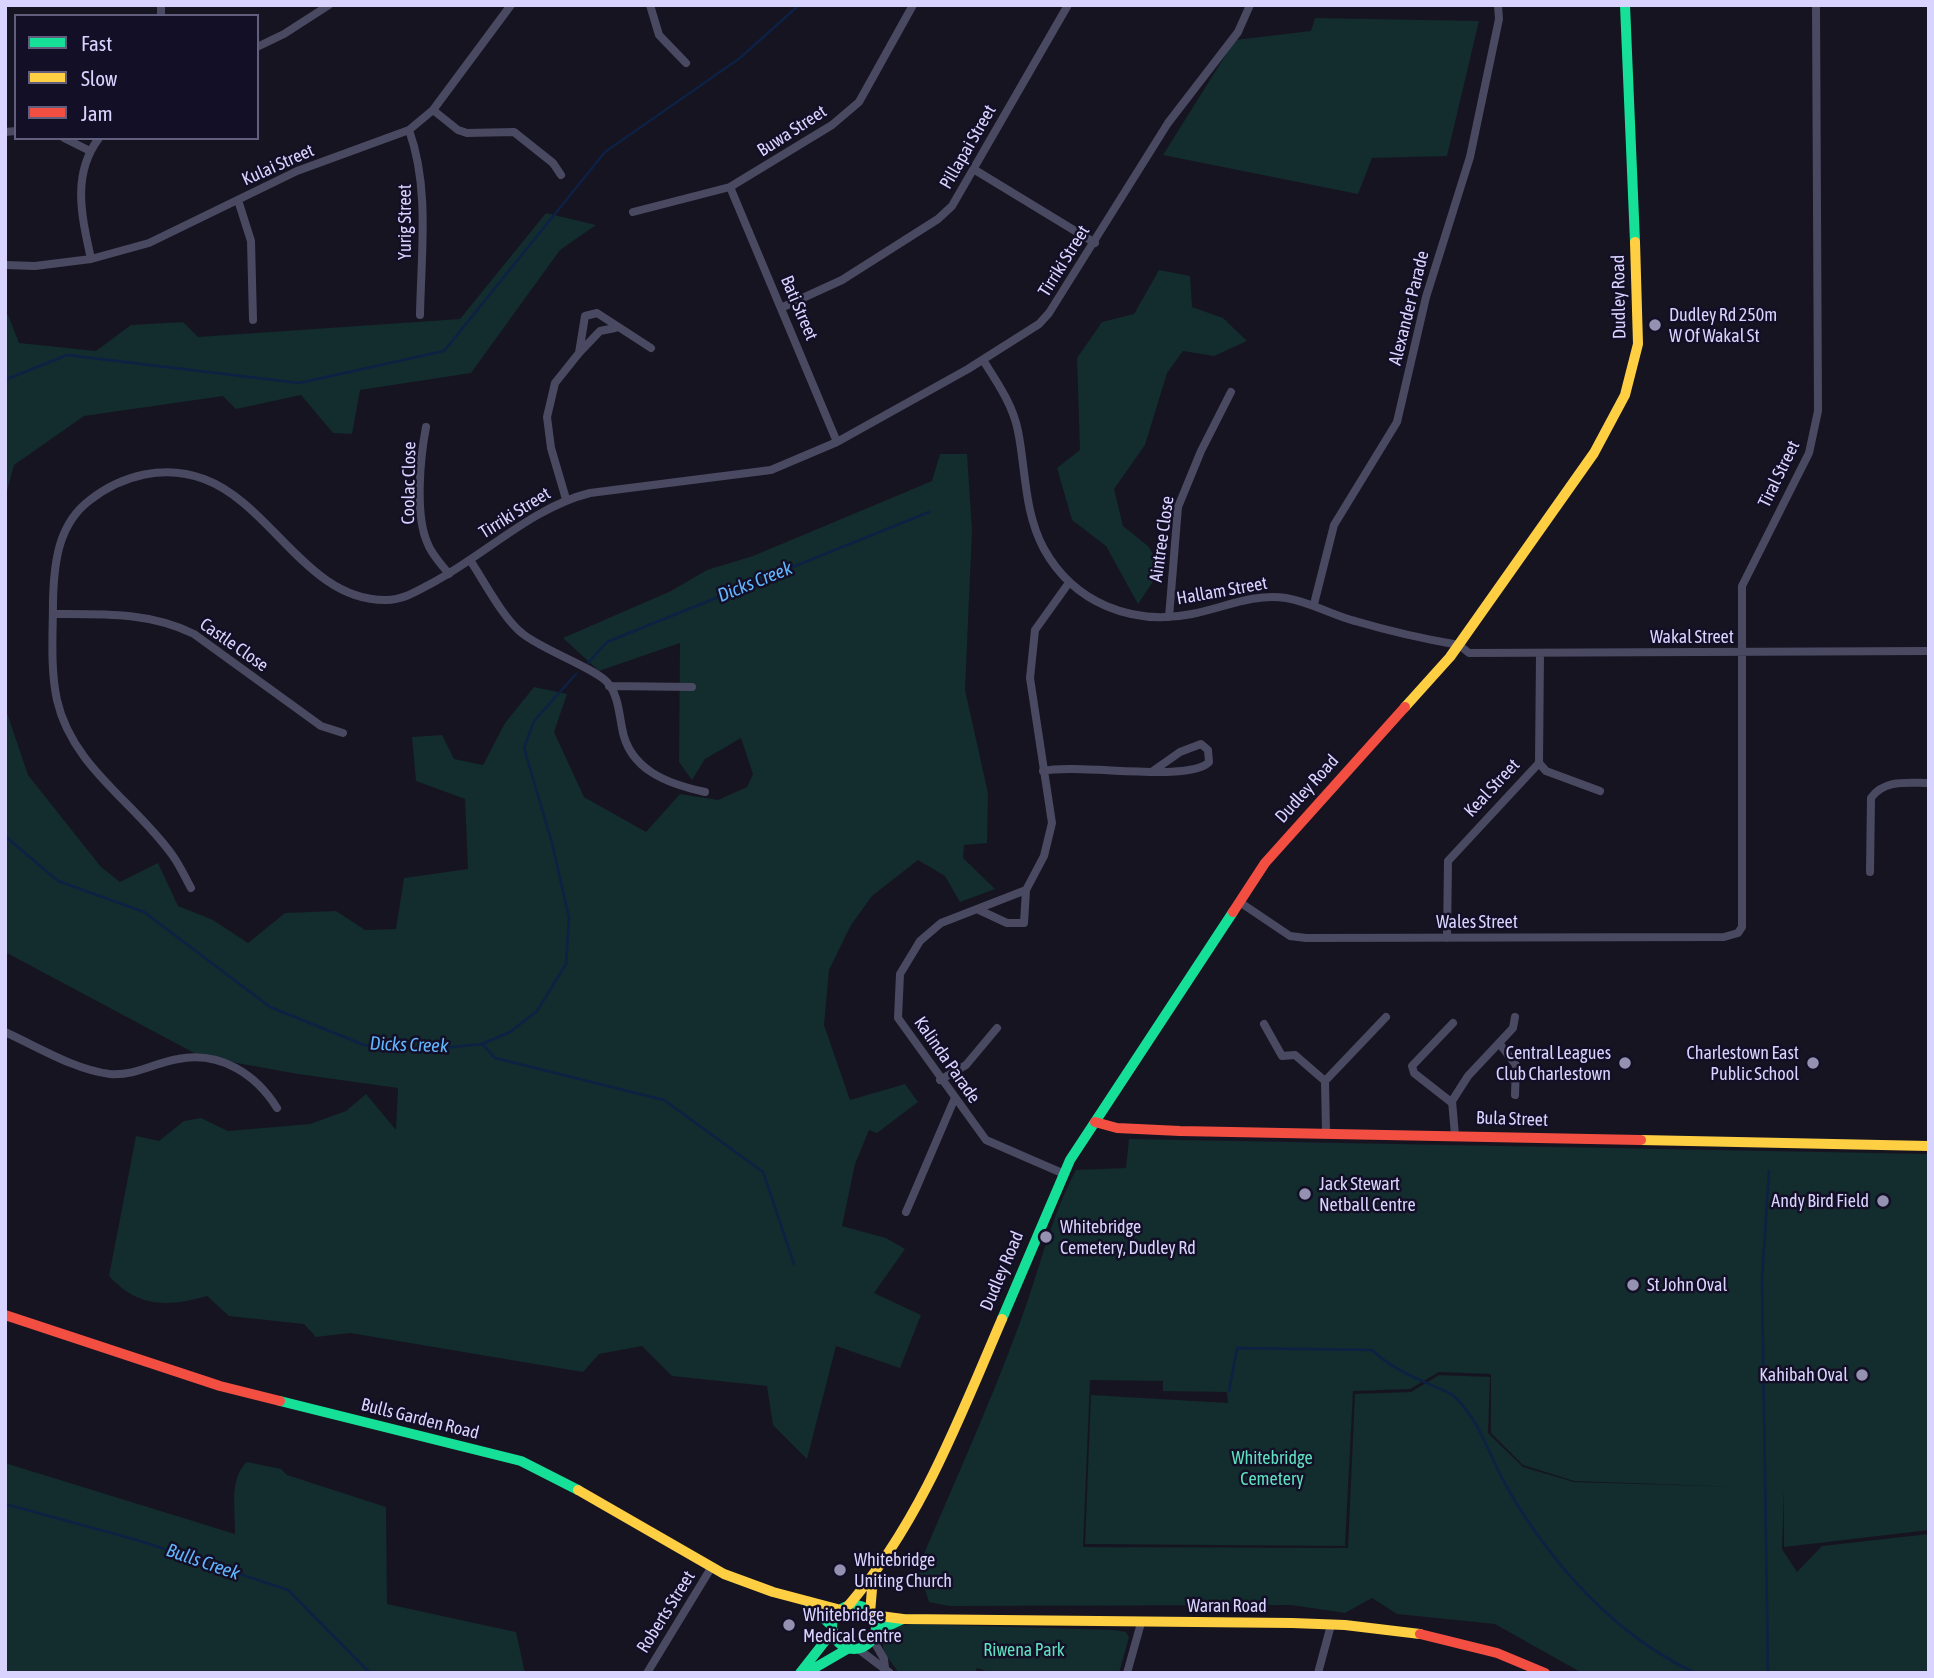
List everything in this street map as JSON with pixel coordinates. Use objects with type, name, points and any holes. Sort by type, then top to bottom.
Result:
[{"type":"main road","name":"Dudley Road","points":[[844,1608],[873,1577],[925,1493],[947,1448],[1062,1173],[1095,1122],[1279,845],[1459,645],[1594,453],[1617,414],[1632,373],[1638,344],[1639,311],[1625,5]]},
{"type":"main road","name":"Bula Street","points":[[1095,1122],[1117,1128],[1929,1146]]},
{"type":"main road","name":"Bulls Garden Road","points":[[5,1315],[242,1392],[521,1461],[550,1474],[711,1568],[807,1603],[844,1608]]},
{"type":"main road","name":"Dudley Road","points":[[871,1614],[873,1577]]},
{"type":"main road","name":"Bulls Garden Road","points":[[807,1603],[832,1628]]},
{"type":"main road","points":[[800,1673],[844,1608],[858,1605],[871,1614],[874,1635],[853,1648],[824,1660],[806,1673]]},
{"type":"main road","name":"Waran Road","points":[[871,1614],[903,1619],[1331,1625],[1409,1631],[1463,1643],[1545,1673]]},
{"type":"main road","name":"Waran Road","points":[[874,1635],[903,1619]]},
{"type":"main road","points":[[832,1628],[836,1640],[853,1648]]},
{"type":"street","points":[[259,46],[284,34],[329,5]]},
{"type":"street","name":"Kulai Street","points":[[5,265],[91,259],[149,243],[297,171],[409,130],[433,110],[511,5]]},
{"type":"street","points":[[650,5],[659,35],[686,63]]},
{"type":"street","name":"Buwa Street","points":[[633,212],[730,187],[832,125],[859,102],[913,5]]},
{"type":"street","name":"Pillapai Street","points":[[783,307],[842,280],[938,219],[952,206],[1068,5]]},
{"type":"street","name":"Tirriki Street","points":[[191,888],[173,855],[91,766],[65,724],[54,681],[55,562],[59,545],[72,520],[86,503],[120,480],[163,472],[205,479],[222,488],[342,589],[360,597],[388,600],[407,597],[449,574],[566,499],[590,493],[771,470],[837,442],[983,360],[1049,313],[1168,123],[1238,32],[1250,5]]},
{"type":"street","name":"Alexander Parade","points":[[1314,604],[1334,525],[1397,422],[1426,297],[1470,157],[1499,19],[1498,5]]},
{"type":"street","name":"Tiral Street","points":[[1724,937],[1738,933],[1743,919],[1742,586],[1809,453],[1818,411],[1816,5]]},
{"type":"street","points":[[433,110],[458,130],[513,132],[553,163],[561,175]]},
{"type":"street","name":"Yurig Street","points":[[409,130],[417,152],[422,183],[420,315]]},
{"type":"street","points":[[68,140],[90,151]]},
{"type":"street","points":[[91,259],[81,212],[80,184],[90,151],[98,140]]},
{"type":"street","points":[[975,170],[1095,243]]},
{"type":"street","name":"Bati Street","points":[[730,187],[783,307],[837,442]]},
{"type":"street","points":[[238,200],[251,242],[253,320]]},
{"type":"street","points":[[579,353],[584,316],[597,313],[615,328],[652,348]]},
{"type":"street","points":[[566,499],[549,440],[547,417],[555,383],[600,331],[615,328]]},
{"type":"street","name":"Hallam Street","points":[[983,360],[1002,389],[1018,428],[1034,527],[1068,584],[1120,612],[1136,617],[1169,617],[1265,597],[1314,604],[1356,621],[1459,645]]},
{"type":"street","name":"Aintree Close","points":[[1169,617],[1178,508],[1201,451],[1231,392]]},
{"type":"street","name":"Coolac Close","points":[[426,428],[422,450],[423,530],[428,545],[449,574]]},
{"type":"street","points":[[470,560],[520,632],[543,648],[606,681],[620,709],[628,749],[635,757],[667,782],[705,792]]},
{"type":"street","points":[[979,910],[1007,923],[1024,923],[1026,890],[1044,856],[1052,822],[1030,678],[1035,630],[1068,584]]},
{"type":"street","name":"Castle Close","points":[[53,614],[129,615],[174,624],[194,634],[321,726],[343,733]]},
{"type":"street","name":"Wakal Street","points":[[1459,645],[1469,653],[1540,654],[1929,651]]},
{"type":"street","name":"Keal Street","points":[[1447,938],[1448,861],[1451,854],[1539,763],[1540,654]]},
{"type":"street","points":[[609,686],[692,687]]},
{"type":"street","points":[[1043,771],[1080,768],[1153,771],[1204,766],[1209,762],[1208,750],[1201,744],[1192,746],[1153,771]]},
{"type":"street","points":[[1539,763],[1546,771],[1600,790]]},
{"type":"street","points":[[1870,872],[1871,798],[1875,792],[1893,783],[1929,783]]},
{"type":"street","name":"Kalinda Parade","points":[[1026,890],[941,923],[920,941],[900,974],[898,1018],[954,1100],[986,1140],[1062,1173]]},
{"type":"street","name":"Wales Street","points":[[1241,903],[1290,936],[1724,937]]},
{"type":"street","points":[[1326,1133],[1325,1081],[1386,1017]]},
{"type":"street","points":[[1455,1135],[1451,1102],[1468,1076],[1513,1028],[1515,1017]]},
{"type":"street","points":[[1451,1102],[1414,1073],[1412,1066],[1453,1023]]},
{"type":"street","points":[[1264,1024],[1282,1056],[1295,1055],[1325,1081]]},
{"type":"street","points":[[940,1080],[966,1065],[997,1028]]},
{"type":"street","points":[[5,1032],[93,1071],[113,1074],[131,1073],[178,1059],[211,1058],[251,1076],[267,1091],[277,1108]]},
{"type":"street","points":[[1499,1043],[1516,1065],[1516,1096]]},
{"type":"street","points":[[906,1212],[954,1100]]},
{"type":"street","name":"Roberts Street","points":[[647,1673],[711,1568]]},
{"type":"street","points":[[1127,1673],[1141,1623]]},
{"type":"street","points":[[1318,1673],[1331,1625]]},
{"type":"street","points":[[874,1635],[887,1671]]},
{"type":"street","points":[[853,1648],[887,1671]]},
{"type":"street","points":[[823,1673],[824,1660]]},
{"type":"green space","points":[[1315,18],[1479,21],[1447,156],[1372,158],[1358,194],[1163,155],[1235,40],[1311,31]]},
{"type":"green space","points":[[546,213],[596,225],[560,250],[471,373],[360,390],[352,434],[333,433],[301,395],[236,409],[223,396],[84,416],[14,465],[5,498],[5,315],[8,315],[19,343],[96,351],[131,325],[183,322],[198,337],[460,319]]},
{"type":"green space","points":[[1159,270],[1190,276],[1192,307],[1223,318],[1247,341],[1214,356],[1183,351],[1167,373],[1145,445],[1114,489],[1123,526],[1148,546],[1162,568],[1138,604],[1106,546],[1072,520],[1057,468],[1080,450],[1077,358],[1102,322],[1134,314]]},
{"type":"green space","points":[[940,454],[967,454],[972,530],[965,690],[988,793],[987,843],[964,845],[963,858],[995,889],[960,902],[945,876],[918,860],[872,896],[851,925],[829,970],[824,1025],[850,1100],[905,1084],[918,1102],[877,1133],[869,1130],[855,1164],[842,1226],[886,1238],[905,1249],[874,1293],[921,1315],[900,1368],[836,1346],[807,1459],[773,1425],[767,1386],[672,1376],[642,1346],[599,1354],[583,1372],[350,1333],[316,1337],[304,1324],[229,1316],[207,1296],[167,1303],[143,1299],[131,1294],[109,1276],[136,1136],[159,1141],[184,1121],[201,1118],[228,1131],[310,1124],[346,1111],[366,1094],[396,1130],[398,1088],[298,1074],[226,1061],[212,1055],[198,1055],[5,952],[5,707],[28,775],[101,867],[120,882],[158,863],[178,906],[213,920],[248,943],[285,913],[336,911],[365,930],[396,929],[404,878],[468,869],[465,799],[416,781],[412,737],[442,735],[454,759],[483,765],[505,723],[534,687],[567,694],[554,732],[584,797],[646,832],[680,794],[718,800],[747,787],[753,774],[741,738],[705,759],[692,780],[679,762],[680,643],[599,671],[563,638],[671,591],[707,570],[753,556],[932,481]]},
{"type":"green space","name":"Whitebridge Cemetery","points":[[1129,1139],[1929,1154],[1929,1530],[1784,1547],[1784,1490],[1782,1549],[1797,1572],[1822,1546],[1929,1534],[1929,1673],[1582,1673],[1495,1624],[1397,1614],[1372,1598],[1345,1613],[1291,1605],[949,1606],[929,1602],[918,1568],[1007,1356],[1067,1188],[1076,1170],[1126,1168]],"holes":[[[1439,1372],[1491,1374],[1491,1433],[1523,1465],[1574,1481],[1739,1487],[1574,1482],[1523,1467],[1488,1433],[1490,1377],[1439,1375],[1411,1392],[1355,1394],[1348,1548],[1083,1547],[1090,1380],[1163,1381],[1163,1391],[1227,1392],[1228,1403],[1091,1395],[1085,1544],[1345,1546],[1353,1391],[1410,1389]]]},
{"type":"green space","points":[[247,1462],[281,1469],[287,1475],[386,1507],[387,1604],[516,1632],[525,1673],[5,1673],[5,1463],[235,1534],[235,1486],[241,1469]]},
{"type":"green space","name":"Riwena Park","points":[[913,1624],[1114,1630],[1126,1632],[1129,1637],[1119,1673],[991,1673],[977,1668],[975,1673],[899,1673],[885,1654],[881,1637],[891,1629]]},
{"type":"waterway","points":[[5,380],[67,355],[299,383],[444,351],[605,152],[740,58],[799,5]]},
{"type":"waterway","name":"Dicks Creek","points":[[588,663],[607,642],[929,512]]},
{"type":"waterway","name":"Dicks Creek","points":[[5,836],[58,881],[144,912],[270,1007],[364,1045],[432,1049],[482,1044],[510,1032],[537,1011],[566,964],[569,918],[552,843],[524,748],[534,721],[576,674]]},
{"type":"waterway","points":[[482,1044],[495,1058],[664,1100],[763,1172],[794,1264]]},
{"type":"waterway","points":[[1768,1673],[1762,1280],[1769,1171]]},
{"type":"waterway","points":[[1229,1391],[1237,1348],[1372,1350],[1400,1370],[1450,1393],[1472,1418],[1525,1517],[1565,1571],[1612,1618],[1638,1639],[1695,1673]]},
{"type":"waterway","name":"Bulls Creek","points":[[5,1504],[137,1540],[288,1590],[370,1673]]},
{"type":"traffic: fast","points":[[1625,5],[1635,242]]},
{"type":"traffic: fast","points":[[1002,1319],[1070,1160],[1233,912]]},
{"type":"traffic: fast","points":[[280,1401],[521,1461],[578,1490]]},
{"type":"traffic: fast","points":[[809,1605],[832,1626]]},
{"type":"traffic: fast","points":[[854,1605],[869,1612],[876,1627],[869,1642],[854,1649],[839,1642],[832,1627],[839,1612],[854,1605]]},
{"type":"traffic: fast","points":[[875,1632],[903,1619]]},
{"type":"traffic: fast","points":[[800,1673],[833,1631]]},
{"type":"traffic: fast","points":[[806,1673],[849,1648]]},
{"type":"traffic: slow","points":[[1405,707],[1450,657],[1594,453],[1625,395],[1638,344],[1635,242]]},
{"type":"traffic: slow","points":[[1641,1140],[1929,1146]]},
{"type":"traffic: slow","points":[[848,1606],[874,1574],[917,1505],[953,1432],[1002,1319]]},
{"type":"traffic: slow","points":[[578,1490],[724,1574],[773,1592],[841,1610]]},
{"type":"traffic: slow","points":[[870,1613],[873,1577]]},
{"type":"traffic: slow","points":[[872,1615],[903,1619],[1292,1623],[1345,1625],[1420,1634]]},
{"type":"traffic: jam","points":[[1233,912],[1265,863],[1405,707]]},
{"type":"traffic: jam","points":[[1095,1122],[1117,1128],[1180,1131],[1641,1140]]},
{"type":"traffic: jam","points":[[5,1315],[220,1386],[280,1401]]},
{"type":"traffic: jam","points":[[1420,1634],[1497,1653],[1545,1673]]},
{"type":"place","name":"Dudley Rd 250m W Of Wakal St","points":[[1655,325]]},
{"type":"place","name":"Central Leagues Club Charlestown","points":[[1625,1063]]},
{"type":"place","name":"Charlestown East Public School","points":[[1813,1063]]},
{"type":"place","name":"Jack Stewart Netball Centre","points":[[1305,1194]]},
{"type":"place","name":"Andy Bird Field","points":[[1883,1201]]},
{"type":"place","name":"Whitebridge Cemetery, Dudley Rd","points":[[1046,1237]]},
{"type":"place","name":"St John Oval","points":[[1633,1285]]},
{"type":"place","name":"Kahibah Oval","points":[[1862,1375]]},
{"type":"place","name":"Whitebridge Uniting Church","points":[[840,1570]]},
{"type":"place","name":"Whitebridge Medical Centre","points":[[789,1625]]}]
